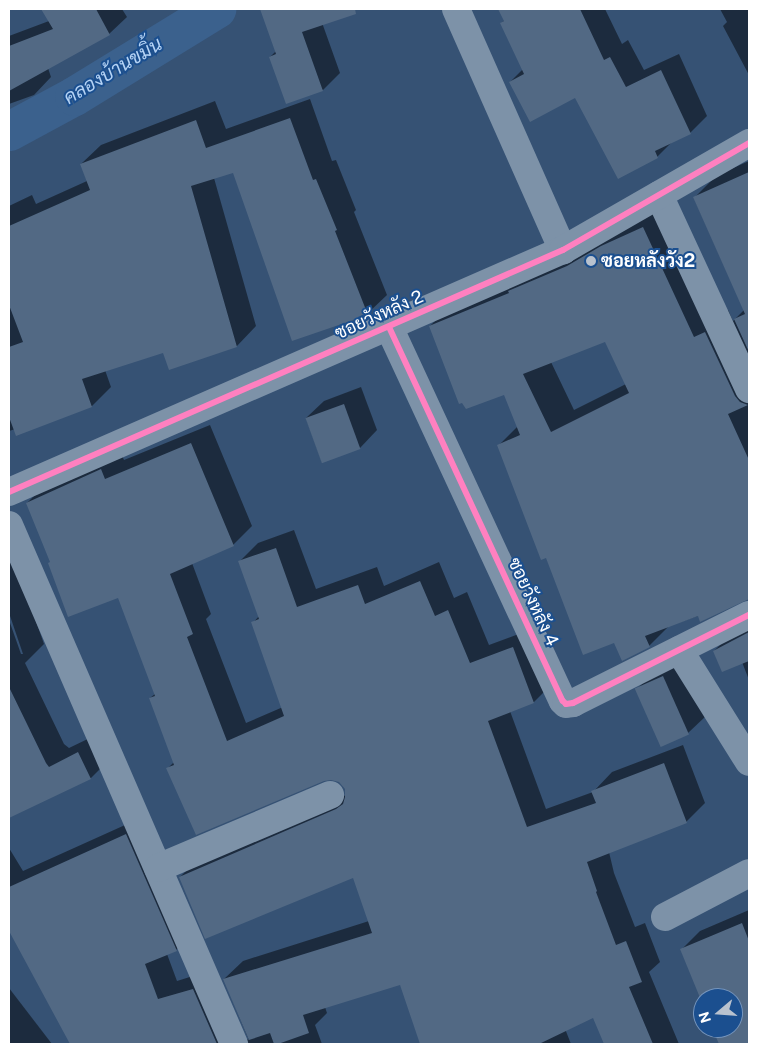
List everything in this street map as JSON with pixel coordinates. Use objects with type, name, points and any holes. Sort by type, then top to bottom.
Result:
[{"type":"street","points":[[456,9],[564,250]]},
{"type":"street","name":"ซอยวังหลัง 2","points":[[9,492],[564,250],[749,142]]},
{"type":"street","points":[[659,195],[749,388]]},
{"type":"street","name":"ซอยวังหลัง 4","points":[[389,327],[563,702],[566,704],[572,703],[749,615]]},
{"type":"street","points":[[9,525],[234,1044]]},
{"type":"street","points":[[679,650],[749,762]]},
{"type":"street","points":[[158,868],[330,794]]},
{"type":"street","points":[[665,917],[749,872]]},
{"type":"building","points":[[41,9],[96,9],[110,35],[9,91],[9,46],[53,29]]},
{"type":"building","points":[[260,9],[355,9],[356,14],[302,32],[323,91],[286,104],[269,57],[276,54]]},
{"type":"building","points":[[498,9],[580,9],[604,60],[610,57],[626,87],[661,70],[691,134],[655,151],[658,158],[618,179],[575,98],[530,122],[509,82],[524,74],[500,23],[504,21]]},
{"type":"building","points":[[290,118],[313,180],[316,179],[337,230],[335,231],[368,315],[292,341],[233,173],[191,186],[237,347],[169,370],[163,353],[82,379],[92,407],[16,436],[9,417],[9,347],[23,342],[9,305],[9,226],[90,190],[80,164],[196,120],[206,148]]},
{"type":"building","points":[[749,172],[749,352],[734,319],[745,314],[693,197]]},
{"type":"building","points":[[643,227],[694,337],[705,332],[735,396],[740,402],[748,405],[728,414],[749,460],[749,599],[700,622],[698,616],[645,636],[650,647],[622,661],[614,643],[583,655],[546,558],[541,560],[497,445],[520,435],[504,395],[466,409],[462,403],[459,404],[429,326],[509,293],[508,291],[567,266],[601,246]],"holes":[[[605,342],[629,393],[551,432],[523,374]]]},
{"type":"building","points":[[344,404],[360,449],[322,463],[305,418]]},
{"type":"building","points":[[191,443],[234,546],[170,574],[193,634],[187,637],[227,741],[284,716],[251,622],[259,619],[238,561],[276,548],[297,607],[358,585],[365,604],[420,581],[435,616],[448,610],[470,663],[513,647],[534,703],[488,721],[527,827],[596,803],[591,791],[664,763],[687,823],[587,862],[616,945],[626,941],[642,982],[629,987],[653,1044],[604,1044],[593,1018],[539,1044],[420,1044],[400,985],[303,1015],[309,1033],[278,1044],[274,1044],[270,1033],[249,1040],[223,979],[372,933],[353,878],[205,939],[179,877],[336,809],[343,804],[345,789],[339,782],[324,781],[196,835],[166,768],[174,765],[149,698],[155,696],[118,598],[68,617],[48,563],[50,562],[26,503],[101,469],[105,479]]},
{"type":"building","points":[[749,632],[749,661],[722,672],[713,651]]},
{"type":"building","points":[[663,676],[689,734],[661,747],[635,689]]},
{"type":"building","points":[[9,687],[49,767],[78,752],[91,779],[9,818]]},
{"type":"building","points":[[126,834],[177,951],[145,964],[158,999],[193,989],[217,1044],[70,1044],[9,931],[9,887]]},
{"type":"building","points":[[742,923],[749,941],[749,1044],[719,1044],[716,1038],[743,1038],[743,988],[696,988],[680,949]]},
{"type":"waterway","name":"คลองบ้านขมิ้น","points":[[9,131],[74,96],[216,9]]},
{"type":"cycle path","points":[[9,492],[563,250],[749,143]]},
{"type":"cycle path","points":[[389,327],[566,704],[573,703],[749,615]]},
{"type":"place","name":"ซอยหลังวัง2","points":[[591,261]]}]
